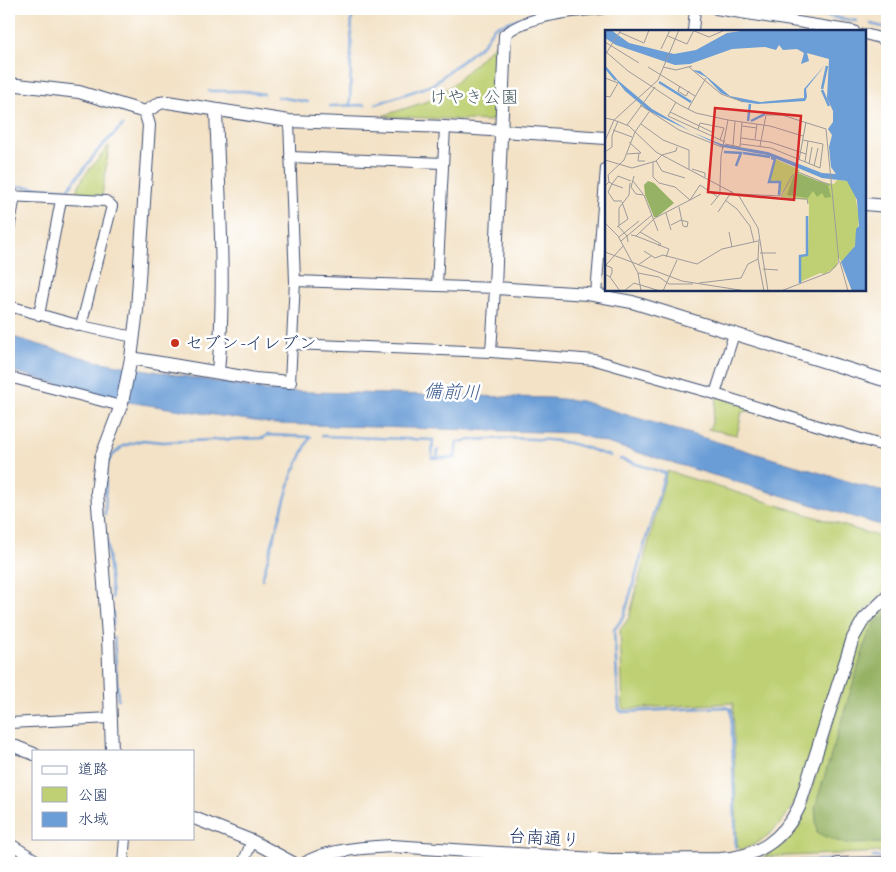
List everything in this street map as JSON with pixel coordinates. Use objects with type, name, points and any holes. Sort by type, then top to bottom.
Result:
[{"type":"street","points":[[491,352],[505,36],[510,30],[531,22],[554,16],[601,9]]},
{"type":"street","points":[[692,30],[694,9]]},
{"type":"street","points":[[716,9],[848,30]]},
{"type":"street","points":[[866,34],[887,40]]},
{"type":"street","points":[[9,84],[79,92],[145,112]]},
{"type":"street","points":[[145,112],[160,102],[167,102],[289,121],[502,130],[605,138]]},
{"type":"street","points":[[216,110],[222,288],[222,325],[218,372]]},
{"type":"street","points":[[112,750],[112,718],[97,492],[101,458],[121,404],[134,337],[149,125],[145,112]]},
{"type":"street","points":[[130,360],[290,382],[294,281],[289,121]]},
{"type":"street","points":[[438,286],[445,128]]},
{"type":"street","points":[[290,157],[443,163]]},
{"type":"street","points":[[596,295],[605,181]]},
{"type":"street","points":[[9,229],[12,196],[106,201],[112,206],[81,326]]},
{"type":"street","points":[[39,315],[61,200]]},
{"type":"street","points":[[866,204],[887,206]]},
{"type":"street","points":[[294,281],[495,288],[596,295],[639,304],[887,381]]},
{"type":"street","points":[[9,306],[81,326],[134,337]]},
{"type":"street","points":[[715,394],[734,334]]},
{"type":"street","points":[[292,344],[491,352],[595,360],[715,394],[887,447]]},
{"type":"street","points":[[9,377],[121,404]]},
{"type":"street","name":"台南通り","points":[[306,863],[318,858],[359,849],[392,846],[611,860],[738,861],[776,840],[792,821],[799,807],[853,638],[864,619],[887,597]]},
{"type":"street","points":[[9,722],[112,718]]},
{"type":"street","points":[[9,744],[32,753]]},
{"type":"street","points":[[195,818],[252,841],[293,863]]},
{"type":"street","points":[[123,863],[124,840]]},
{"type":"street","points":[[244,863],[252,841]]},
{"type":"street","points":[[9,843],[42,863]]},
{"type":"street","points":[[837,863],[887,862]]},
{"type":"green space","name":"けやき公園","points":[[494,45],[500,45],[497,118],[489,121],[382,116],[428,101],[454,84]]},
{"type":"green space","points":[[109,146],[102,196],[74,195],[84,176]]},
{"type":"green space","points":[[717,396],[756,410],[742,412],[737,435],[708,429],[711,426]]},
{"type":"green space","points":[[667,471],[887,539],[887,591],[860,615],[795,802],[785,818],[766,837],[741,850],[737,846],[733,703],[623,709],[620,630],[629,618]]},
{"type":"green space","points":[[887,604],[887,852],[763,857],[785,843],[801,823],[857,641],[868,621]]},
{"type":"green space","points":[[887,612],[887,843],[845,844],[817,833],[815,807],[867,638],[875,623]]},
{"type":"water","points":[[9,336],[95,361],[271,391],[551,398],[581,401],[887,493],[887,527],[573,433],[274,424],[109,399],[9,370]]},
{"type":"waterway","points":[[350,106],[352,9]]},
{"type":"waterway","points":[[376,104],[432,85],[483,44],[494,27],[547,9]]},
{"type":"waterway","points":[[785,9],[856,21]]},
{"type":"waterway","points":[[871,24],[887,28]]},
{"type":"waterway","points":[[209,91],[243,91],[264,94]]},
{"type":"waterway","points":[[278,97],[308,102]]},
{"type":"waterway","points":[[330,106],[365,105]]},
{"type":"waterway","points":[[9,186],[68,189],[100,148],[123,125]]},
{"type":"waterway","points":[[105,515],[106,467],[111,457],[123,446],[143,440],[162,442],[263,438],[267,435],[311,437]]},
{"type":"waterway","points":[[322,436],[433,440],[432,458],[455,458],[457,442],[499,439],[531,439],[561,442],[578,445],[610,456]]},
{"type":"waterway","points":[[262,579],[292,475],[310,437]]},
{"type":"waterway","points":[[437,458],[438,450]]},
{"type":"waterway","points":[[620,459],[665,473],[624,616],[614,630],[619,709],[622,712],[724,707],[731,709],[736,849]]},
{"type":"waterway","points":[[106,533],[112,598]]},
{"type":"waterway","points":[[113,612],[113,625]]},
{"type":"waterway","points":[[114,638],[118,699]]},
{"type":"waterway","points":[[873,857],[887,857]]},
{"type":"waterway","points":[[759,859],[767,862],[835,860]]},
{"type":"place","name":"セブン-イレブン","points":[[175,343]]},
{"type":"water label","name":"備前川","points":[[452,392]]}]
